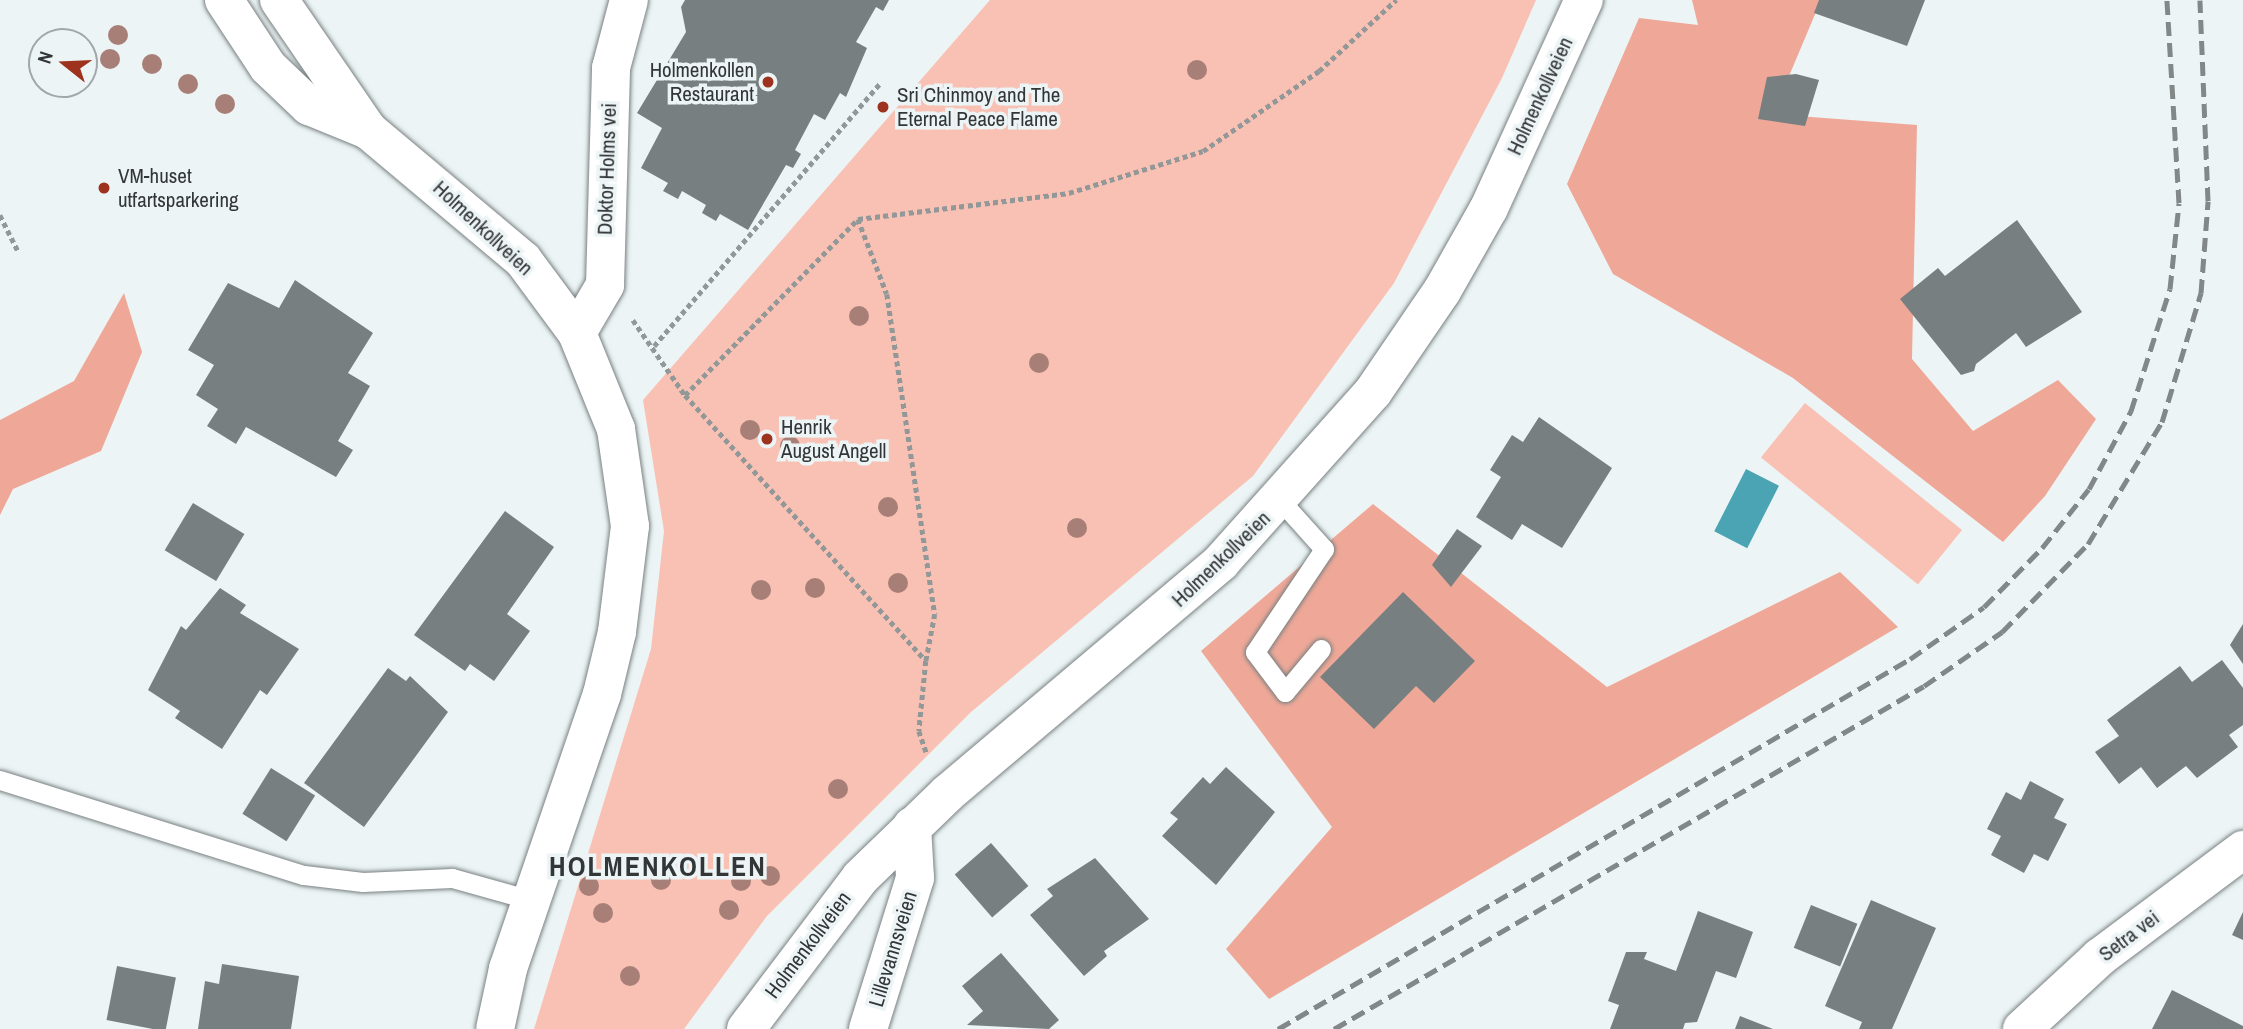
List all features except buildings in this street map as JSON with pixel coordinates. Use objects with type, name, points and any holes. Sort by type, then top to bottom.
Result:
[{"type":"main road","name":"Holmenkollveien","points":[[224,0],[268,67],[309,106],[368,130]]},
{"type":"main road","name":"Holmenkollveien","points":[[279,0],[368,130],[523,260],[576,333],[616,429],[630,526],[626,581],[602,694],[531,901],[495,1029]]},
{"type":"main road","name":"Doktor Holms vei","points":[[576,333],[605,285],[611,68],[629,0]]},
{"type":"main road","name":"Holmenkollveien","points":[[746,1029],[814,932],[912,826],[1166,612],[1280,500],[1373,392],[1442,291],[1489,208],[1584,0]]},
{"type":"main road","name":"Lillevannsveien","points":[[868,1029],[915,878],[912,826]]},
{"type":"main road","name":"Setra vei","points":[[2022,1029],[2100,957],[2243,850]]},
{"type":"lane","points":[[1280,500],[1324,549],[1255,652],[1284,692],[1321,649]]},
{"type":"lane","points":[[0,780],[304,875],[363,883],[452,878],[531,901]]},
{"type":"path","points":[[685,395],[858,219],[1069,193],[1203,151],[1319,71],[1396,0]]},
{"type":"path","points":[[654,346],[880,83]]},
{"type":"path","points":[[0,215],[18,251]]},
{"type":"path","points":[[858,219],[887,294],[935,614],[926,662],[919,731],[931,764]]},
{"type":"path","points":[[605,285],[654,346],[685,395],[926,662]]},
{"type":"shaded area","points":[[990,0],[1536,0],[1502,78],[1394,283],[1253,476],[971,712],[767,916],[684,1029],[534,1029],[651,649],[664,531],[643,400]]},
{"type":"shaded area","points":[[1692,0],[1821,0],[1773,114],[1917,125],[1912,359],[1973,431],[2058,380],[2096,419],[2045,496],[2003,542],[1793,378],[1613,274],[1567,184],[1639,18],[1698,25]]},
{"type":"shaded area","points":[[124,293],[142,352],[101,451],[13,489],[0,515],[0,420],[74,381]]},
{"type":"shaded area","points":[[1805,403],[1962,530],[1918,585],[1761,457]]},
{"type":"shaded area","points":[[1373,504],[1607,687],[1840,572],[1898,627],[1269,999],[1226,949],[1332,827],[1201,651]]},
{"type":"water","points":[[1746,469],[1779,486],[1747,548],[1714,531]]},
{"type":"railway","points":[[1278,1029],[1910,659],[1984,607],[2042,548],[2089,489],[2131,411],[2170,289],[2179,203],[2167,0]]},
{"type":"railway","points":[[1334,1029],[1924,686],[2002,632],[2088,544],[2162,422],[2201,293],[2208,201],[2200,0]]},
{"type":"place","name":"Holmenkollen Restaurant","points":[[768,82]]},
{"type":"place","name":"Sri Chinmoy and The Eternal Peace Flame","points":[[883,107]]},
{"type":"place","name":"VM-huset utfartsparkering","points":[[104,188]]},
{"type":"place","name":"Henrik August Angell","points":[[767,439]]},
{"type":"district","name":"HOLMENKOLLEN","points":[[658,866]]}]
